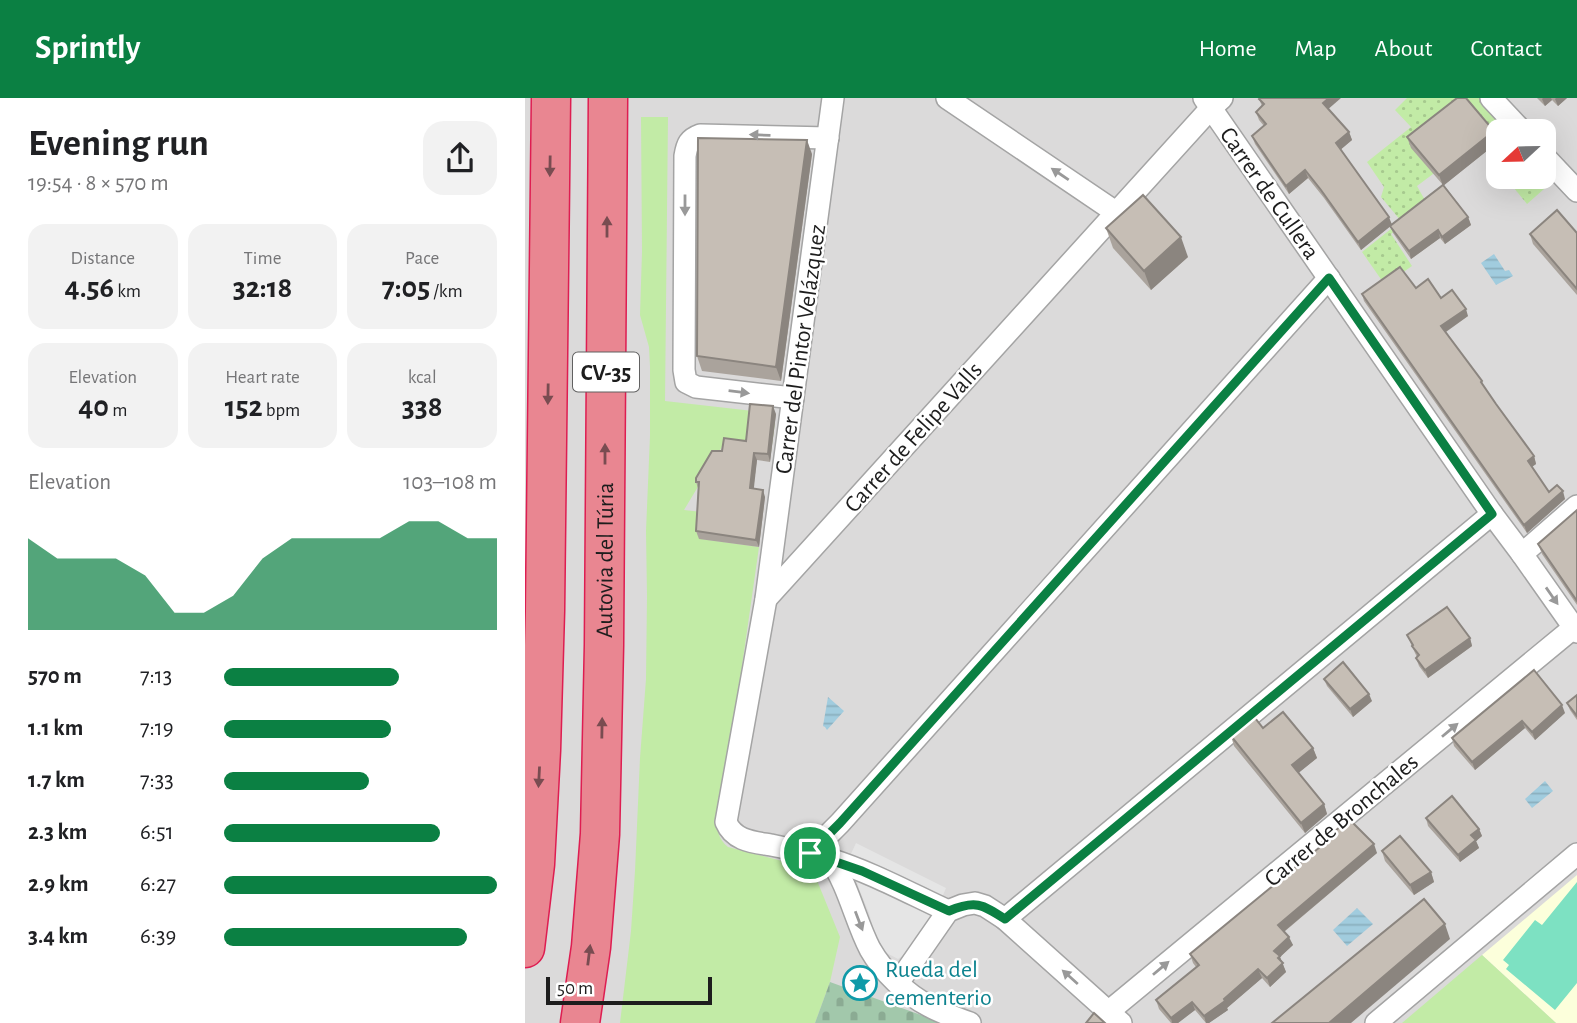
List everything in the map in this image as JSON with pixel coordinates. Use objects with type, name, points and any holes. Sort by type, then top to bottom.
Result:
[{"type":"highway","name":"CV-35","points":[[525,948],[535,864],[545,611],[551,98]]},
{"type":"highway","name":"Autovia del Túria","points":[[580,1023],[591,947],[600,834],[608,98]]},
{"type":"street","name":"Carrer del Pintor Velázquez","points":[[766,599],[833,98]]},
{"type":"street","points":[[947,98],[1117,213]]},
{"type":"street","points":[[1491,98],[1511,119]]},
{"type":"street","name":"Carrer de Felipe Valls","points":[[766,599],[1117,213],[1213,101]]},
{"type":"street","name":"Carrer de Cullera","points":[[1213,101],[1329,278],[1492,514],[1576,628]]},
{"type":"street","points":[[793,398],[695,387],[686,382],[685,156],[687,145],[692,138],[700,135],[828,138]]},
{"type":"street","points":[[1556,169],[1577,191]]},
{"type":"street","points":[[820,856],[849,813],[1329,278]]},
{"type":"street","points":[[1523,554],[1577,506]]},
{"type":"street","points":[[1005,919],[1492,514]]},
{"type":"street","points":[[766,599],[726,813],[726,822],[732,834],[743,839],[820,856],[862,871],[949,911]]},
{"type":"street","name":"Carrer de Bronchales","points":[[1114,1017],[1576,628]]},
{"type":"street","points":[[1376,1023],[1577,854]]},
{"type":"street","points":[[820,856],[839,872],[870,949],[882,967],[913,996],[929,1006],[970,1023]]},
{"type":"street","points":[[898,983],[949,911],[975,903],[1005,919],[1114,1017]]},
{"type":"shaded area","points":[[525,98],[1577,98],[1577,1023],[525,1023]]},
{"type":"shaded area","points":[[856,843],[946,888],[934,917],[916,936],[906,953],[898,959],[879,949],[850,856]]},
{"type":"shaded area","points":[[1577,875],[1577,1023],[1556,1023],[1482,955]]},
{"type":"green space","points":[[1407,98],[1488,98],[1508,119],[1486,119],[1486,128],[1467,105],[1433,174],[1417,186],[1426,202],[1391,234],[1412,266],[1385,285],[1362,252],[1401,221],[1381,197],[1384,187],[1367,162],[1411,127],[1395,110]]},
{"type":"green space","points":[[641,117],[668,117],[665,401],[753,411],[752,421],[775,423],[771,452],[723,445],[684,510],[702,512],[702,539],[759,547],[717,826],[720,837],[728,847],[809,868],[816,878],[840,937],[830,982],[815,1023],[620,1023],[631,931],[646,679],[650,366],[649,347],[640,315]]},
{"type":"green space","points":[[1515,189],[1544,189],[1527,204]]},
{"type":"green space","points":[[1577,882],[1577,983],[1555,1010],[1506,969],[1509,965],[1503,960],[1535,920],[1542,925]]},
{"type":"green space","points":[[1482,955],[1556,1023],[1402,1023]]},
{"type":"green space","points":[[830,982],[943,1023],[815,1023]]},
{"type":"water","points":[[1494,254],[1505,271],[1509,270],[1513,276],[1496,285],[1481,263]]},
{"type":"water","points":[[828,697],[844,711],[827,730],[823,726]]},
{"type":"water","points":[[1545,781],[1553,791],[1532,808],[1525,799]]},
{"type":"water","points":[[1357,908],[1373,924],[1347,946],[1333,930]]},
{"type":"building","points":[[1260,98],[1329,98],[1323,103],[1349,132],[1336,143],[1389,217],[1358,242],[1305,170],[1286,186],[1252,136],[1266,124],[1256,112],[1264,104]]},
{"type":"building","points":[[1457,98],[1466,98],[1486,122],[1486,137],[1439,175],[1407,137]]},
{"type":"building","points":[[698,138],[807,140],[776,367],[697,356]]},
{"type":"building","points":[[1443,185],[1468,217],[1442,237],[1438,230],[1409,251],[1390,226]]},
{"type":"building","points":[[1143,195],[1181,237],[1144,271],[1106,228]]},
{"type":"building","points":[[1557,210],[1577,233],[1577,289],[1530,234]]},
{"type":"building","points":[[1400,267],[1416,288],[1428,279],[1441,298],[1452,290],[1466,309],[1441,326],[1534,456],[1528,461],[1549,492],[1557,485],[1563,491],[1524,525],[1362,294]]},
{"type":"building","points":[[750,404],[773,406],[768,454],[754,453],[750,488],[763,490],[756,540],[696,531],[699,482],[696,482],[696,478],[712,451],[722,451],[724,438],[746,441]]},
{"type":"building","points":[[1577,510],[1577,601],[1538,544]]},
{"type":"building","points":[[1447,607],[1470,638],[1425,670],[1416,658],[1419,655],[1407,635]]},
{"type":"building","points":[[1343,662],[1369,694],[1350,709],[1324,679]]},
{"type":"building","points":[[1534,670],[1562,705],[1532,732],[1522,721],[1472,762],[1452,738]]},
{"type":"building","points":[[1577,695],[1577,716],[1567,703]]},
{"type":"building","points":[[1283,712],[1313,748],[1292,765],[1324,804],[1301,823],[1231,736],[1255,718],[1263,728]]},
{"type":"building","points":[[1452,796],[1479,829],[1471,835],[1476,840],[1458,855],[1426,818]]},
{"type":"building","points":[[1351,821],[1374,844],[1278,925],[1289,937],[1274,951],[1283,963],[1267,978],[1258,969],[1224,999],[1225,1001],[1204,1016],[1192,1002],[1171,1018],[1156,1000],[1199,965],[1190,954],[1320,847],[1318,845],[1341,826],[1342,828]]},
{"type":"building","points":[[1400,836],[1431,872],[1410,885],[1382,851]]},
{"type":"building","points":[[1424,899],[1445,924],[1329,1023],[1272,1023]]},
{"type":"building","points":[[1094,1013],[1105,1023],[1086,1023]]},
{"type":"place","name":"Rueda del cementerio","points":[[860,983]]},
{"type":"route","points":[[1329,278],[1492,514],[1005,919],[975,903],[949,911],[862,871],[810,853],[840,823],[1329,278]]}]
